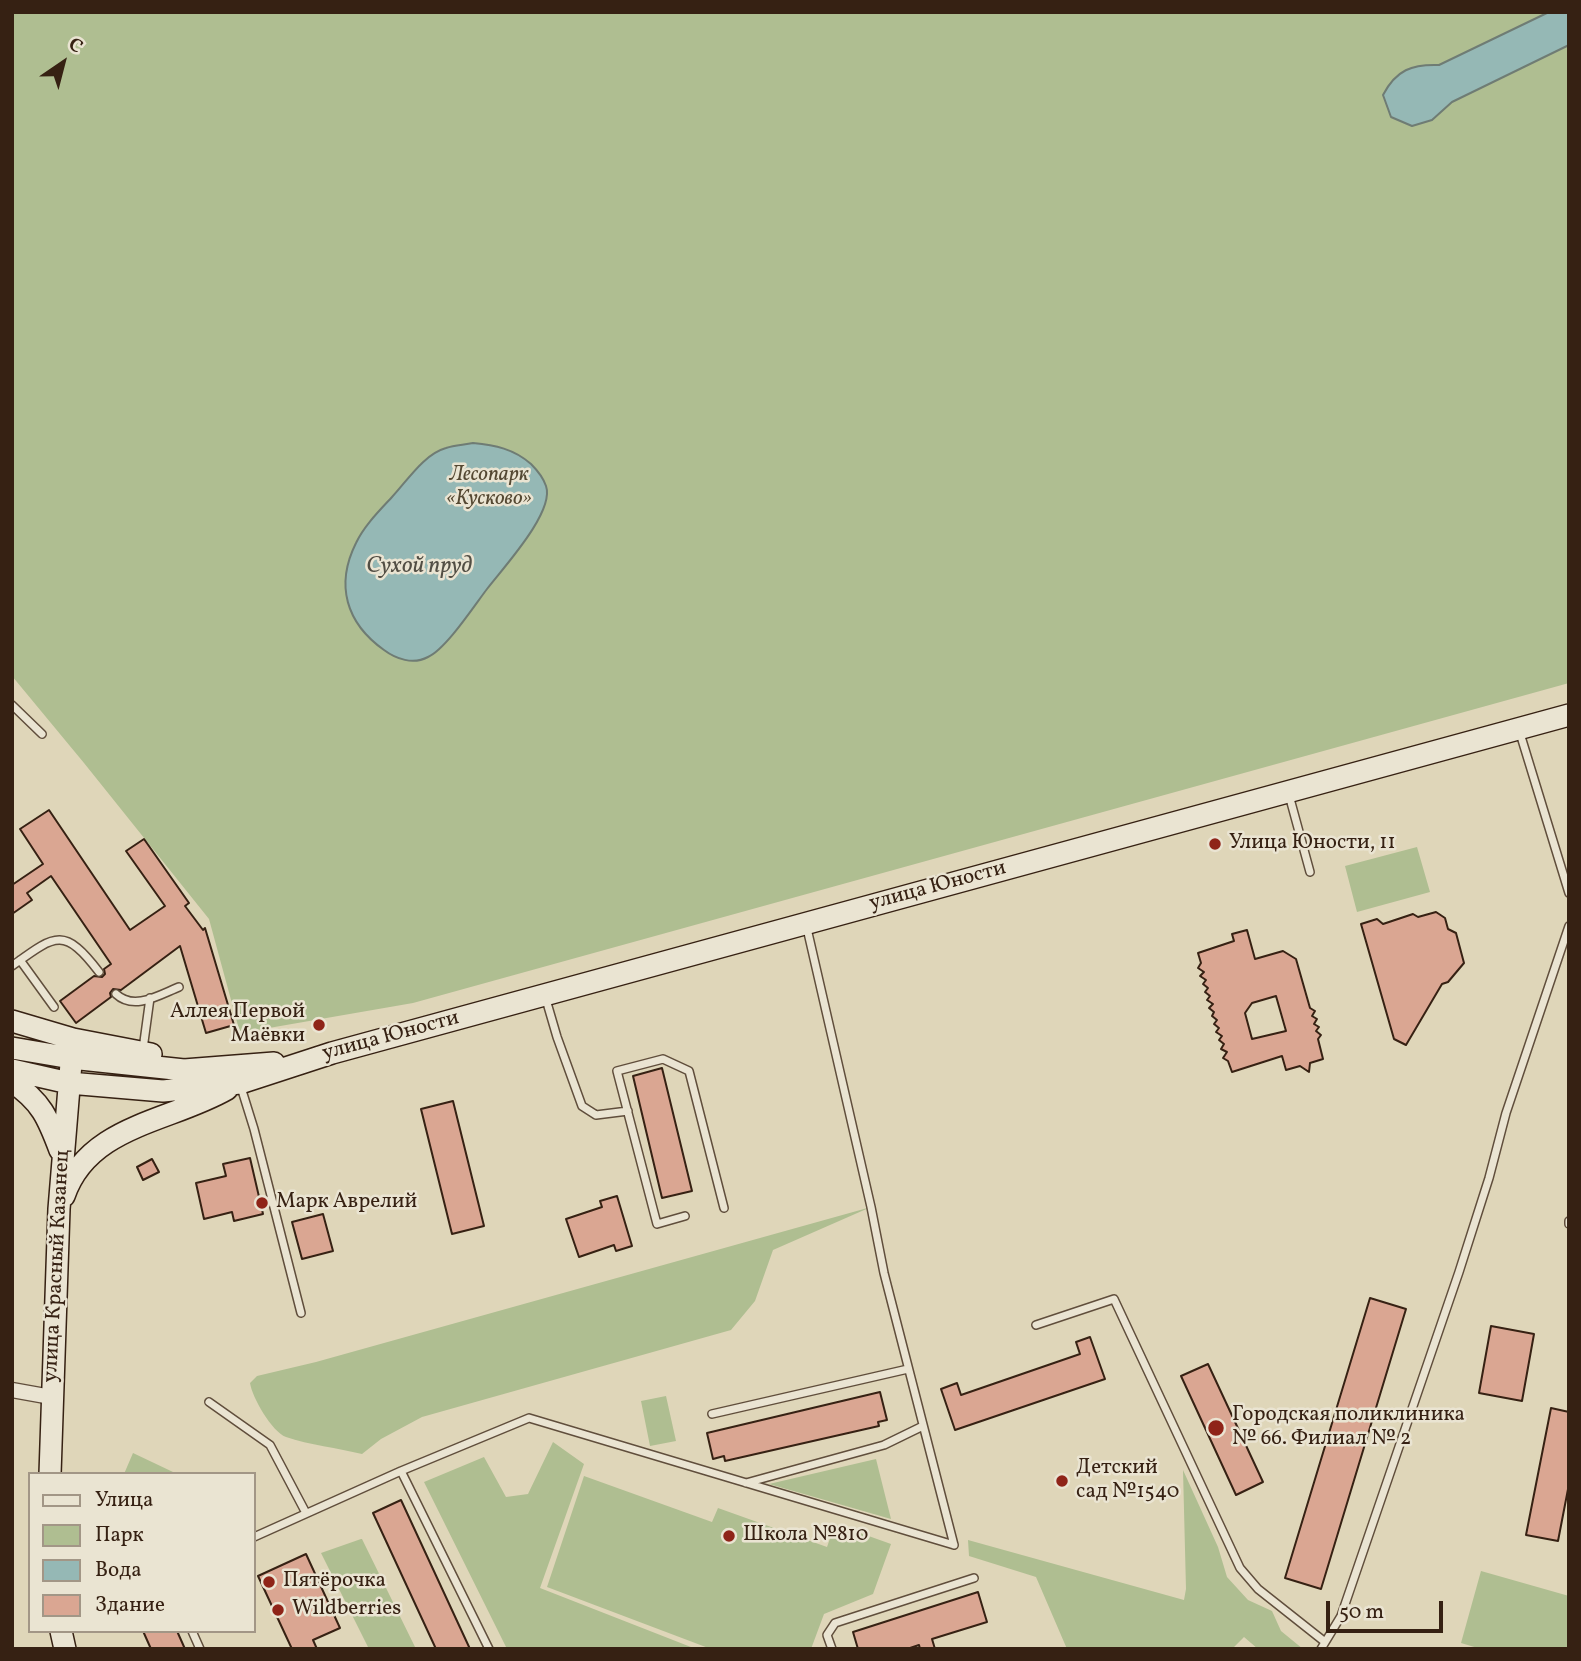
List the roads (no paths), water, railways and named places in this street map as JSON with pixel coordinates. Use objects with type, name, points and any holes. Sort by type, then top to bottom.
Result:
[{"type":"main road","name":"улица Юности","points":[[12,1070],[69,1083],[163,1091],[237,1084],[308,1060],[1569,715]]},
{"type":"main road","points":[[12,1021],[72,1049],[143,1053],[176,1058],[214,1069]]},
{"type":"main road","name":"улица Юности","points":[[12,1048],[72,1049],[150,1068],[214,1069],[308,1060]]},
{"type":"main road","name":"улица Красный Казанец","points":[[50,1472],[59,1209],[72,1049]]},
{"type":"main road","points":[[12,1082],[30,1094],[42,1108],[63,1155]]},
{"type":"main road","points":[[59,1209],[73,1176],[93,1150],[119,1134],[209,1099],[237,1084]]},
{"type":"street","points":[[12,1390],[51,1397]]},
{"type":"lane","points":[[12,705],[42,734]]},
{"type":"lane","points":[[1519,729],[1569,893]]},
{"type":"lane","points":[[1288,792],[1310,872]]},
{"type":"lane","points":[[256,1536],[401,1471],[530,1418],[954,1545],[908,1369],[806,924]]},
{"type":"lane","points":[[1035,1325],[1114,1299],[1240,1568],[1258,1589],[1323,1645],[1341,1616],[1460,1272],[1506,1113],[1569,926]]},
{"type":"lane","points":[[12,966],[44,943],[57,939],[72,942],[84,951],[99,972]]},
{"type":"lane","points":[[20,960],[54,1007]]},
{"type":"lane","points":[[116,993],[123,1001],[139,1002],[179,987]]},
{"type":"lane","points":[[545,995],[582,1106],[596,1115],[628,1111]]},
{"type":"lane","points":[[143,1053],[150,998]]},
{"type":"lane","points":[[685,1216],[657,1224],[617,1070],[663,1059],[688,1071],[723,1208]]},
{"type":"lane","points":[[237,1084],[254,1129],[301,1313]]},
{"type":"lane","points":[[712,1413],[908,1369]]},
{"type":"lane","points":[[209,1402],[270,1445],[306,1513]]},
{"type":"lane","points":[[746,1483],[884,1446],[923,1426]]},
{"type":"lane","points":[[401,1471],[489,1649]]},
{"type":"lane","points":[[832,1649],[827,1636],[835,1623],[974,1578]]},
{"type":"lane","points":[[193,1633],[200,1649]]},
{"type":"water","points":[[1549,12],[1569,12],[1569,45],[1452,102],[1432,120],[1412,126],[1391,117],[1383,95],[1399,74],[1413,67],[1439,65]]},
{"type":"water","name":"Сухой пруд","points":[[473,443],[504,449],[531,464],[546,486],[547,497],[543,510],[515,554],[443,645],[428,657],[416,661],[399,658],[371,639],[353,615],[346,588],[350,559],[367,525],[423,462],[438,451]]},
{"type":"place","name":"Улица Юности, 11","points":[[1215,844]]},
{"type":"place","name":"Аллея Первой Маёвки","points":[[319,1025]]},
{"type":"place","name":"Марк Аврелий","points":[[262,1203]]},
{"type":"place","name":"Городская поликлиника № 66. Филиал № 2","points":[[1216,1428]]},
{"type":"place","name":"Детский сад №1540","points":[[1062,1481]]},
{"type":"place","name":"Школа №810","points":[[729,1536]]},
{"type":"place","name":"Пятёрочка","points":[[269,1582]]},
{"type":"place","name":"Wildberries","points":[[278,1610]]},
{"type":"park label","name":"Лесопарк «Кусково»","points":[[489,488]]}]
